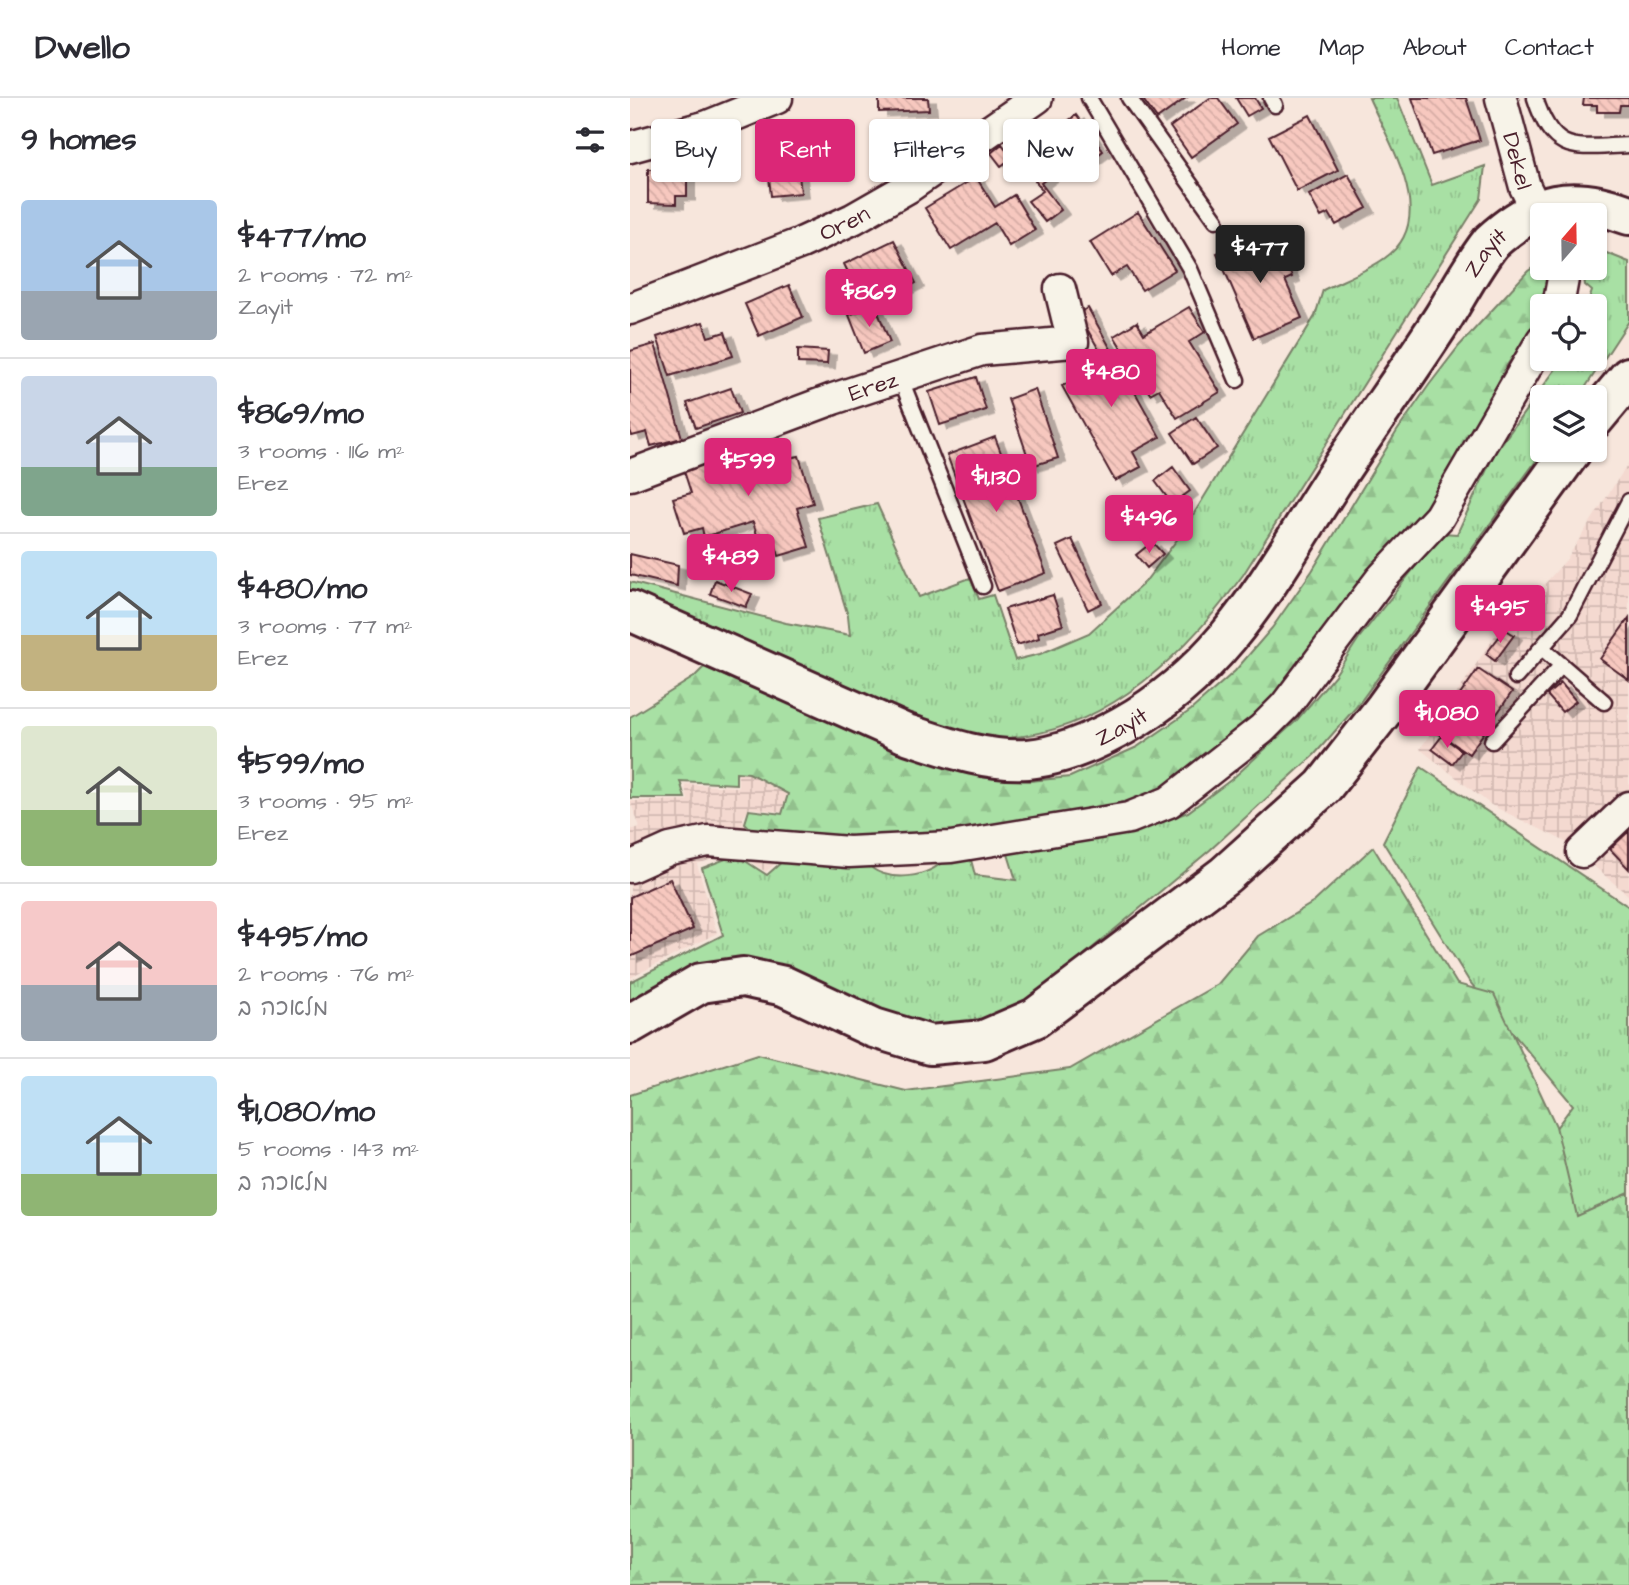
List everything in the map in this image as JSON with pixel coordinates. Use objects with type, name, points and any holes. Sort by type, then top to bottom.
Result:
[{"type":"street","points":[[630,148],[708,126],[776,98]]},
{"type":"street","name":"Oren","points":[[630,309],[802,243],[853,219],[909,187],[1037,98]]},
{"type":"street","name":"Dekel","points":[[1501,98],[1513,149],[1533,203]]},
{"type":"street","name":"Zayit","points":[[1561,203],[1582,203]]},
{"type":"street","name":"Zayit","points":[[630,611],[904,733],[986,757],[1028,759],[1065,752],[1104,736],[1146,713],[1218,651],[1273,579],[1335,478],[1443,317],[1530,239]]},
{"type":"street","name":"Erez","points":[[630,475],[982,350],[1073,342],[1060,289]]},
{"type":"street","points":[[1611,397],[1629,360]]},
{"type":"street","points":[[630,867],[670,849],[708,841],[849,852],[904,852],[951,847],[1129,818],[1169,802],[1262,729],[1285,706],[1380,580],[1439,517],[1530,361]]},
{"type":"street","points":[[630,1024],[701,983],[743,976],[784,986],[874,1028],[930,1045],[984,1040],[1035,1018],[1225,875],[1323,787],[1377,719],[1563,462]]},
{"type":"street","points":[[1582,852],[1629,807]]},
{"type":"lane","points":[[1089,98],[1190,269],[1237,380]]},
{"type":"lane","points":[[1129,98],[1216,220]]},
{"type":"lane","points":[[1535,98],[1547,129],[1557,139],[1578,147],[1629,145]]},
{"type":"lane","points":[[900,377],[983,586]]},
{"type":"lane","points":[[1516,677],[1570,615],[1629,501]]},
{"type":"lane","points":[[1542,648],[1604,702]]},
{"type":"lane","points":[[1492,741],[1562,665]]},
{"type":"shaded area","points":[[1629,462],[1629,896],[1564,841],[1491,805],[1420,749],[1506,619],[1533,597],[1566,560]]},
{"type":"shaded area","points":[[738,773],[750,774],[787,794],[782,812],[750,808],[743,818],[744,824],[782,857],[766,872],[736,852],[697,864],[717,933],[630,978],[630,830],[640,827],[630,801],[688,800],[684,784],[738,787]]},
{"type":"green space","points":[[1369,98],[1397,98],[1432,185],[1485,166],[1481,199],[1243,575],[1193,637],[1133,690],[1099,711],[1063,726],[1025,736],[984,738],[966,735],[937,726],[630,598],[630,582],[786,623],[850,635],[848,616],[818,518],[877,504],[919,597],[970,578],[979,599],[993,595],[1015,660],[1040,654],[1089,633],[1145,582],[1182,533],[1315,316],[1323,290],[1378,263],[1401,242],[1409,223],[1405,181]]},
{"type":"green space","points":[[1607,253],[1629,262],[1629,321],[1607,354],[1607,294],[1591,294],[1592,291],[1585,285],[1584,280],[1607,280]]},
{"type":"green space","points":[[1530,270],[1530,280],[1553,280],[1551,294],[1530,294],[1530,333],[1507,365],[1431,515],[1259,721],[1143,803],[926,840],[803,841],[778,832],[769,837],[754,832],[745,823],[749,810],[782,814],[788,794],[749,773],[736,772],[736,784],[680,781],[685,798],[630,798],[630,717],[694,677],[704,667],[892,748],[981,777],[1030,781],[1070,777],[1137,747],[1191,710],[1235,671],[1272,628],[1312,571],[1397,431],[1429,385],[1459,346]]},
{"type":"green space","points":[[1554,371],[1596,371],[1587,385],[1544,385]]},
{"type":"green space","points":[[1530,404],[1530,462],[1535,462],[1358,705],[1315,754],[1210,850],[1042,990],[1010,1012],[975,1026],[936,1028],[906,1023],[799,976],[630,1007],[630,982],[723,935],[702,868],[736,855],[767,875],[784,860],[867,863],[883,874],[904,876],[925,872],[942,862],[971,860],[975,875],[1016,880],[1008,854],[1137,831],[1188,812],[1232,779],[1296,721],[1335,675],[1359,638],[1442,533],[1457,534],[1494,454]]},
{"type":"green space","points":[[1421,767],[1629,907],[1629,1479],[1483,1226],[1573,1105],[1469,981],[1383,842]]},
{"type":"green space","points":[[1373,847],[1457,984],[1494,994],[1556,1126],[1577,1216],[1629,1193],[1629,1585],[630,1585],[630,1095],[758,1054],[906,1091],[1070,1069],[1218,984],[1258,936],[1314,902]]},
{"type":"building","points":[[879,98],[928,98],[929,110],[879,112]]},
{"type":"building","points":[[1142,98],[1186,98],[1157,119]]},
{"type":"building","points":[[1210,98],[1218,98],[1237,124],[1191,157],[1170,127]]},
{"type":"building","points":[[1236,98],[1255,98],[1261,108],[1247,116]]},
{"type":"building","points":[[1412,98],[1466,98],[1480,140],[1432,155]]},
{"type":"building","points":[[1584,98],[1629,98],[1629,105],[1620,105],[1619,112],[1597,112],[1597,105],[1583,105]]},
{"type":"building","points":[[1310,115],[1338,170],[1297,191],[1269,136]]},
{"type":"building","points":[[1002,144],[1003,165],[1001,166],[991,153]]},
{"type":"building","points":[[648,169],[651,169],[651,182],[687,182],[687,196],[676,196],[676,204],[648,203]]},
{"type":"building","points":[[1348,174],[1367,208],[1336,225],[1329,213],[1321,217],[1309,195]]},
{"type":"building","points":[[769,182],[800,182],[801,193],[771,196]]},
{"type":"building","points":[[968,182],[979,182],[995,207],[1014,195],[1035,230],[1009,246],[995,223],[951,250],[925,208]]},
{"type":"building","points":[[1036,182],[1042,182],[1061,210],[1045,222],[1028,201],[1043,191]]},
{"type":"building","points":[[1138,212],[1175,270],[1142,290],[1127,267],[1111,276],[1090,242]]},
{"type":"building","points":[[1265,233],[1279,267],[1287,264],[1292,277],[1285,280],[1302,318],[1254,338],[1217,253]]},
{"type":"building","points":[[894,240],[916,283],[890,296],[886,288],[878,292],[880,297],[864,305],[844,264]]},
{"type":"building","points":[[789,285],[803,317],[759,336],[745,304]]},
{"type":"building","points":[[875,305],[890,342],[864,353],[849,315]]},
{"type":"building","points":[[1189,307],[1205,332],[1189,342],[1220,392],[1177,418],[1159,389],[1150,394],[1114,336],[1137,322],[1144,334]]},
{"type":"building","points":[[1088,308],[1160,437],[1133,452],[1141,467],[1115,481],[1062,386],[1106,362],[1078,313]]},
{"type":"building","points":[[703,322],[708,337],[725,332],[733,356],[670,376],[657,337]]},
{"type":"building","points":[[655,344],[682,438],[651,446],[647,432],[632,436],[630,430],[630,351]]},
{"type":"building","points":[[798,349],[828,351],[827,364],[798,363]]},
{"type":"building","points":[[976,377],[986,410],[940,425],[929,392]]},
{"type":"building","points":[[731,388],[740,413],[696,428],[687,403]]},
{"type":"building","points":[[1035,389],[1058,458],[1031,466],[1008,399]]},
{"type":"building","points":[[1196,417],[1217,448],[1193,464],[1172,433]]},
{"type":"building","points":[[995,437],[1046,573],[998,591],[947,455]]},
{"type":"building","points":[[761,445],[767,462],[799,456],[813,503],[797,508],[809,547],[779,556],[774,540],[760,545],[753,522],[704,537],[702,528],[684,533],[673,498],[691,493],[683,468]]},
{"type":"building","points":[[1173,467],[1190,491],[1172,504],[1155,481]]},
{"type":"building","points":[[1072,539],[1102,603],[1088,610],[1057,546]]},
{"type":"building","points":[[1152,542],[1163,554],[1147,568],[1136,555]]},
{"type":"building","points":[[630,554],[678,565],[677,586],[630,575]]},
{"type":"building","points":[[715,580],[752,594],[746,607],[710,594]]},
{"type":"building","points":[[1053,595],[1063,625],[1038,633],[1039,638],[1017,645],[1005,609]]},
{"type":"building","points":[[1629,618],[1629,680],[1600,659]]},
{"type":"building","points":[[1505,629],[1514,635],[1495,661],[1486,654]]},
{"type":"building","points":[[1478,669],[1512,692],[1469,754],[1435,731]]},
{"type":"building","points":[[1561,683],[1576,701],[1562,712],[1547,695]]},
{"type":"building","points":[[1442,736],[1462,751],[1452,764],[1432,749]]},
{"type":"building","points":[[1629,831],[1629,869],[1610,849]]},
{"type":"building","points":[[670,879],[693,929],[630,957],[630,897]]}]
